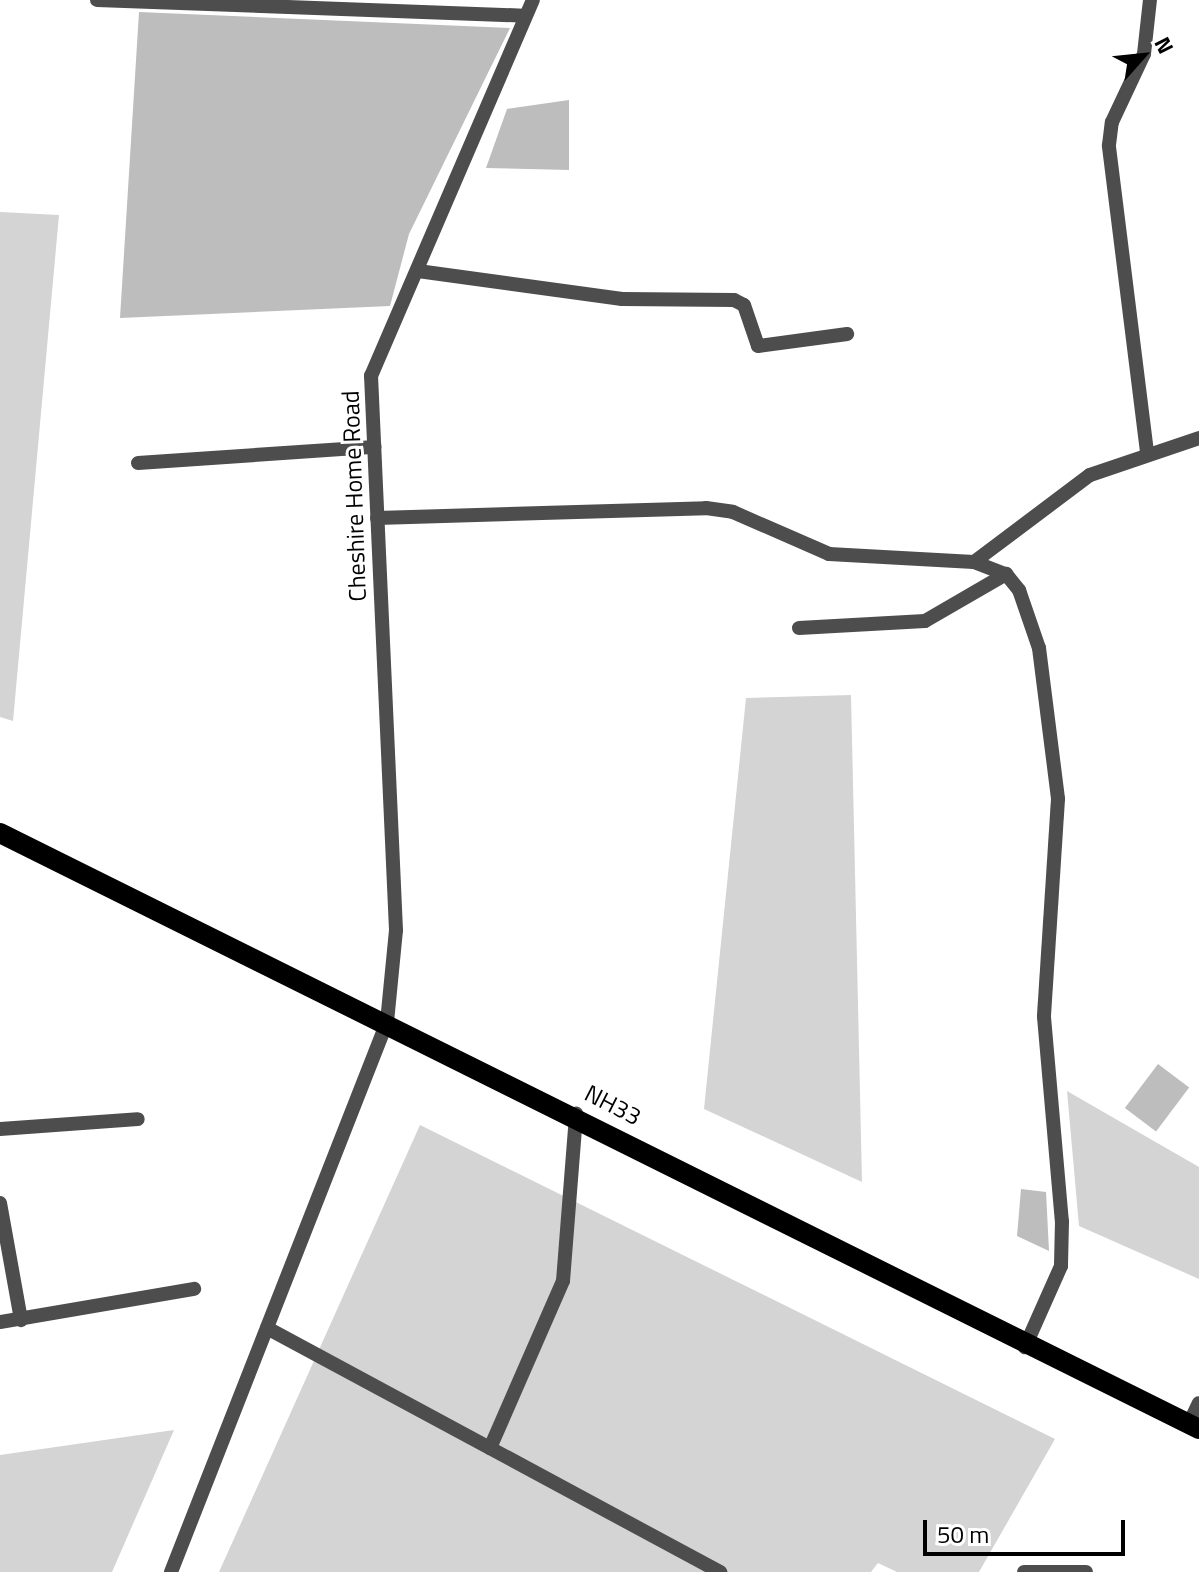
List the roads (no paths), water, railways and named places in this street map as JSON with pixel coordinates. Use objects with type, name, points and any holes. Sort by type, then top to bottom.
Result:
[{"type":"main road","name":"NH33","points":[[0,833],[576,1114],[1025,1347],[1194,1427]]},
{"type":"street","points":[[97,0],[524,16]]},
{"type":"street","name":"Cheshire Home Road","points":[[171,1572],[387,1022],[396,930],[371,376],[533,0]]},
{"type":"street","points":[[1147,452],[1109,145],[1112,122],[1144,54],[1150,0]]},
{"type":"street","points":[[418,271],[622,299],[734,300],[744,305],[758,346],[847,334]]},
{"type":"street","points":[[974,562],[1062,490],[1147,452],[1199,438]]},
{"type":"street","points":[[138,463],[374,447]]},
{"type":"street","points":[[377,518],[706,508],[733,512],[829,554],[974,562],[1006,574],[1019,590],[1039,648],[1058,799],[1044,1017],[1061,1266],[1025,1347]]},
{"type":"street","points":[[799,628],[925,621],[1006,574]]},
{"type":"street","points":[[490,1448],[563,1281],[576,1114]]},
{"type":"street","points":[[0,1129],[138,1119]]},
{"type":"street","points":[[0,1203],[21,1320]]},
{"type":"street","points":[[0,1322],[194,1289]]},
{"type":"street","points":[[267,1328],[720,1572]]},
{"type":"street","points":[[1194,1427],[1199,1403]]},
{"type":"street","points":[[1024,1572],[1086,1572]]}]
